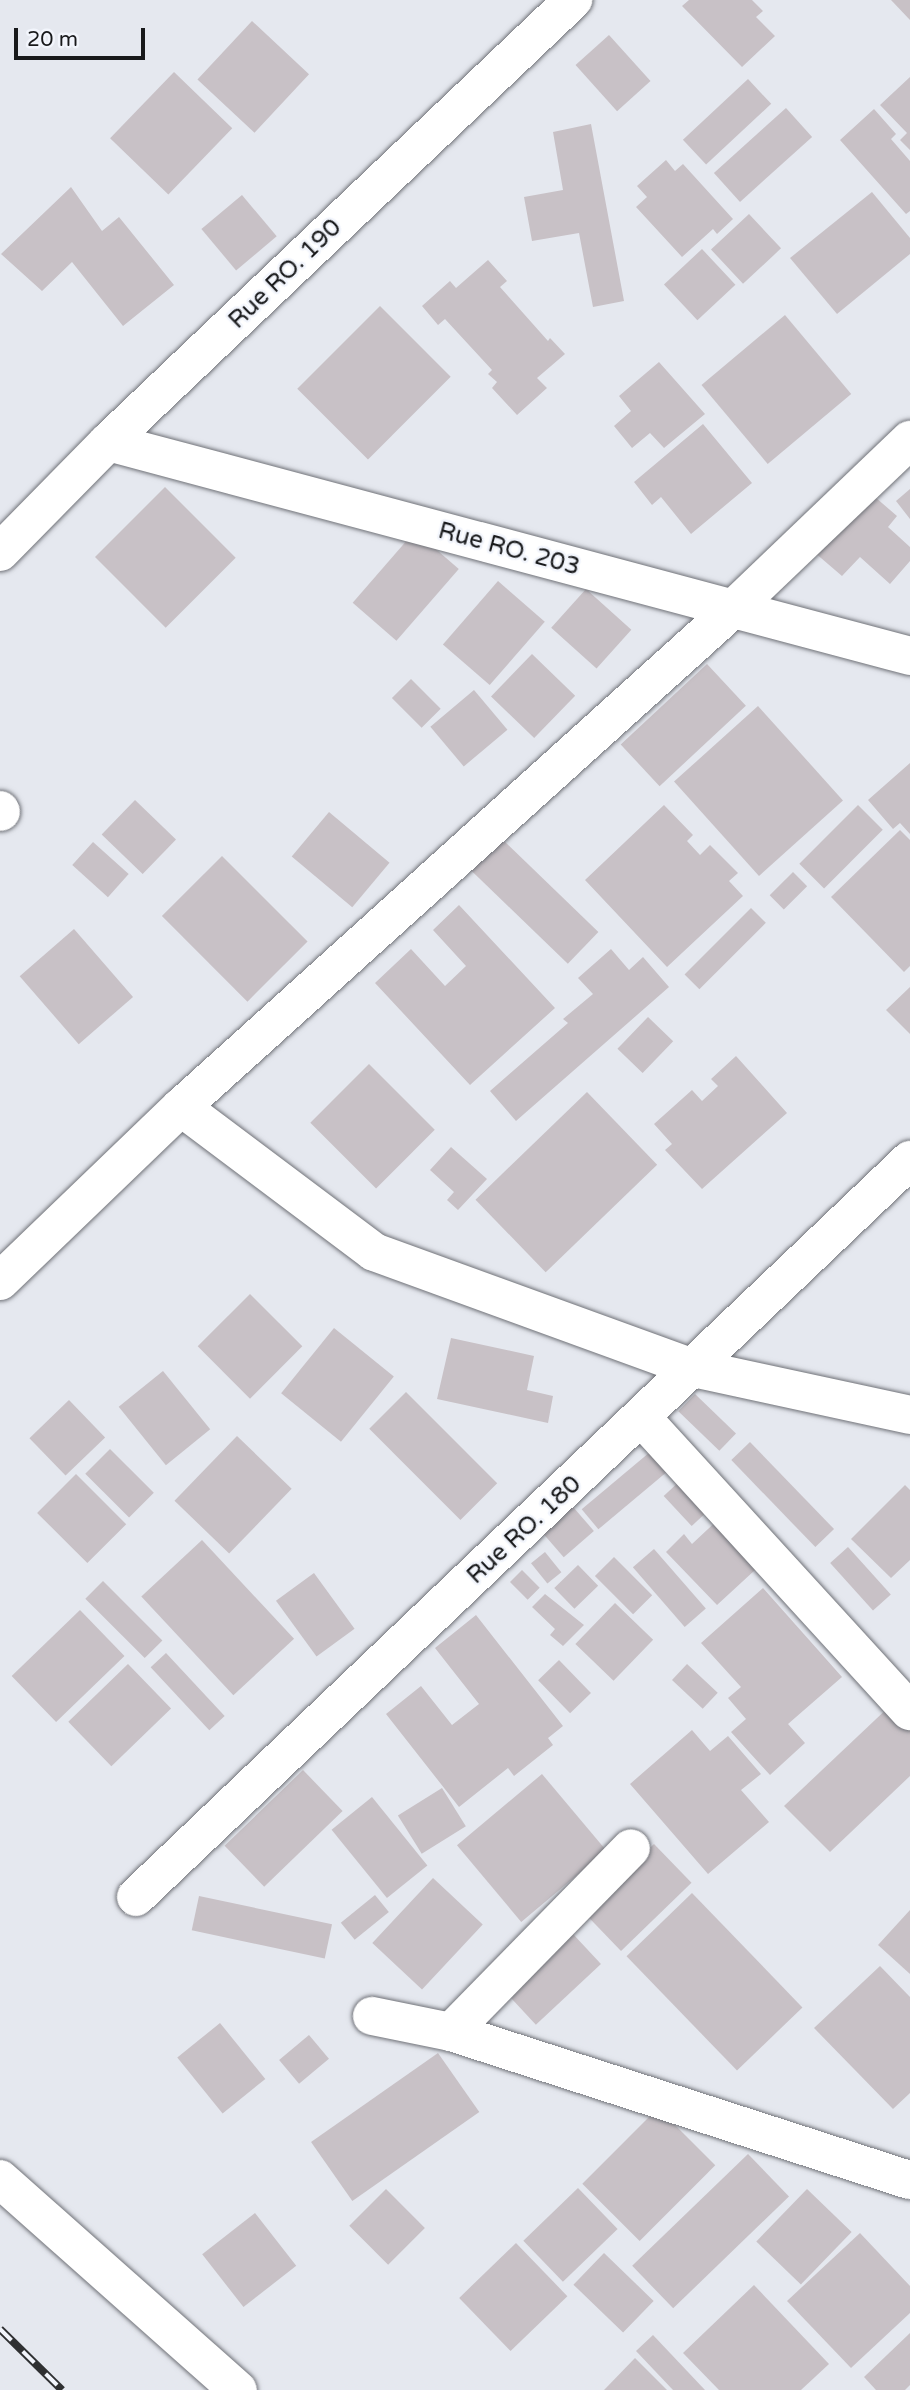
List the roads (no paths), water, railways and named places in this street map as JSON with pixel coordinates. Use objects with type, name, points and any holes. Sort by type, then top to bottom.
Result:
[{"type":"street","name":"Rue RO. 190","points":[[0,552],[108,442],[573,0]]},
{"type":"street","points":[[2,1276],[181,1107],[733,609],[910,440]]},
{"type":"street","name":"Rue RO. 203","points":[[108,442],[910,656]]},
{"type":"street","points":[[181,1107],[374,1252],[693,1368],[910,1415]]},
{"type":"street","name":"Rue RO. 180","points":[[136,1897],[910,1160]]},
{"type":"street","points":[[642,1418],[910,1711]]},
{"type":"street","points":[[451,2032],[631,1848]]},
{"type":"street","points":[[372,2016],[451,2032],[906,2175]]},
{"type":"street","points":[[0,2179],[238,2390]]},
{"type":"railway","points":[[0,2329],[62,2390]]}]
